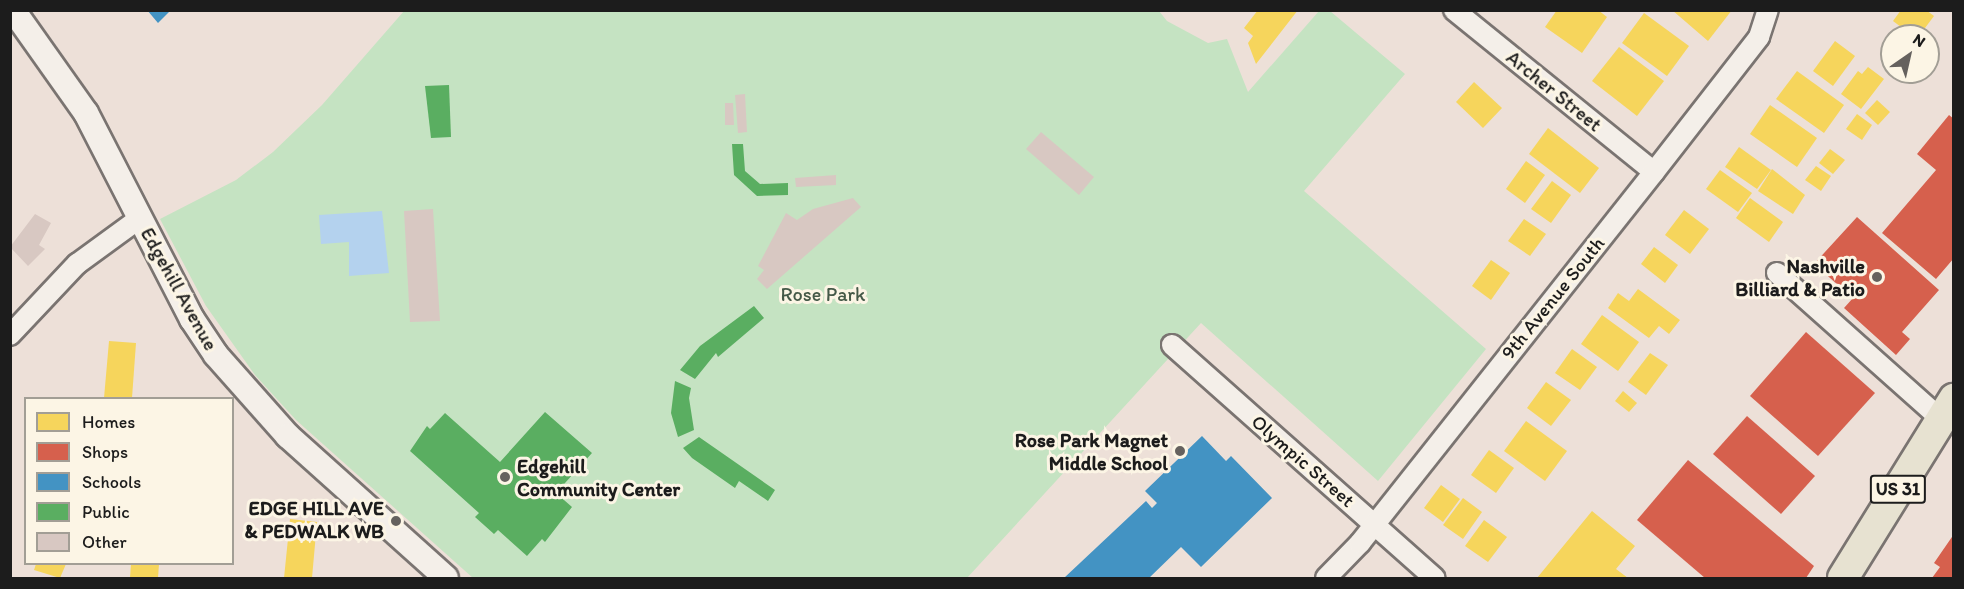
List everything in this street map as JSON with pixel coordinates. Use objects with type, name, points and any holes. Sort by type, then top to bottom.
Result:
[{"type":"main road","name":"US 31","points":[[1843,579],[1949,408]]},
{"type":"street","name":"Edgehill Avenue","points":[[13,10],[86,113],[192,319],[240,387],[288,436],[446,579]]},
{"type":"street","name":"Archer Street","points":[[1454,10],[1654,172]]},
{"type":"street","name":"9th Avenue South","points":[[1326,579],[1374,523],[1759,37],[1768,10]]},
{"type":"street","points":[[10,334],[77,264],[140,218]]},
{"type":"street","points":[[1777,273],[1949,408]]},
{"type":"street","name":"Olympic Street","points":[[1172,345],[1434,579]]},
{"type":"green space","name":"Rose Park","points":[[404,11],[1159,11],[1167,21],[1208,43],[1227,39],[1248,92],[1319,11],[1330,11],[1405,74],[1304,191],[1486,349],[1378,481],[1201,323],[967,578],[473,578],[296,420],[255,375],[206,306],[160,219],[236,180],[273,152],[322,105]]},
{"type":"water","points":[[382,211],[389,273],[349,276],[349,242],[321,244],[319,215]]},
{"type":"building: Homes","points":[[1258,10],[1298,10],[1256,64],[1248,43],[1253,36],[1244,28]]},
{"type":"building: Homes","points":[[1557,10],[1598,10],[1607,17],[1582,53],[1545,27]]},
{"type":"building: Homes","points":[[1672,10],[1732,10],[1708,41]]},
{"type":"building: Homes","points":[[1901,10],[1926,10],[1934,16],[1928,24],[1897,24],[1893,21]]},
{"type":"building: Homes","points":[[1644,13],[1689,46],[1667,76],[1622,43]]},
{"type":"building: Homes","points":[[1835,41],[1855,56],[1833,86],[1813,71]]},
{"type":"building: Homes","points":[[1619,47],[1664,81],[1637,116],[1592,81]]},
{"type":"building: Homes","points":[[1868,67],[1880,76],[1880,84],[1861,109],[1841,94],[1858,71],[1862,74]]},
{"type":"building: Homes","points":[[1797,71],[1844,105],[1824,133],[1776,99]]},
{"type":"building: Homes","points":[[1474,82],[1502,108],[1483,128],[1456,102]]},
{"type":"building: Homes","points":[[1877,100],[1890,112],[1878,125],[1865,113]]},
{"type":"building: Homes","points":[[1770,105],[1817,138],[1797,167],[1750,134]]},
{"type":"building: Homes","points":[[1857,114],[1872,125],[1862,140],[1846,129]]},
{"type":"building: Homes","points":[[1548,128],[1599,168],[1580,193],[1529,154]]},
{"type":"building: Homes","points":[[1739,147],[1771,170],[1757,189],[1725,167]]},
{"type":"building: Homes","points":[[1830,149],[1845,160],[1833,174],[1819,163]]},
{"type":"building: Homes","points":[[1526,161],[1545,175],[1525,203],[1506,189]]},
{"type":"building: Homes","points":[[1816,166],[1831,176],[1821,191],[1805,180]]},
{"type":"building: Homes","points":[[1772,169],[1805,195],[1793,214],[1758,191]]},
{"type":"building: Homes","points":[[1720,170],[1752,193],[1738,212],[1706,189]]},
{"type":"building: Homes","points":[[1552,181],[1571,195],[1551,223],[1531,209]]},
{"type":"building: Homes","points":[[1750,198],[1783,222],[1769,242],[1736,218]]},
{"type":"building: Homes","points":[[1684,210],[1709,229],[1690,254],[1665,235]]},
{"type":"building: Homes","points":[[1524,219],[1546,234],[1530,256],[1508,241]]},
{"type":"building: Homes","points":[[1654,247],[1678,265],[1665,283],[1641,264]]},
{"type":"building: Homes","points":[[1491,260],[1510,273],[1491,300],[1472,286]]},
{"type":"building: Homes","points":[[1638,289],[1680,320],[1669,334],[1659,326],[1649,338],[1608,308],[1618,293],[1629,301]]},
{"type":"building: Homes","points":[[1602,315],[1639,342],[1618,371],[1581,344]]},
{"type":"building: Homes","points":[[109,341],[136,343],[132,397],[104,397]]},
{"type":"building: Homes","points":[[1572,349],[1597,367],[1580,390],[1555,373]]},
{"type":"building: Homes","points":[[1650,353],[1668,365],[1646,395],[1628,382]]},
{"type":"building: Homes","points":[[1546,382],[1571,400],[1551,426],[1527,408]]},
{"type":"building: Homes","points":[[1623,391],[1637,403],[1629,412],[1615,401]]},
{"type":"building: Homes","points":[[1526,421],[1567,451],[1545,481],[1504,451]]},
{"type":"building: Homes","points":[[1489,450],[1514,468],[1496,493],[1471,475]]},
{"type":"building: Homes","points":[[1441,485],[1460,499],[1443,522],[1424,508]]},
{"type":"building: Homes","points":[[1463,498],[1482,512],[1463,539],[1443,525]]},
{"type":"building: Homes","points":[[1592,511],[1635,546],[1616,569],[1628,578],[1537,578]]},
{"type":"building: Homes","points":[[290,519],[317,522],[312,578],[284,578]]},
{"type":"building: Homes","points":[[1484,520],[1507,537],[1488,562],[1465,546]]},
{"type":"building: Homes","points":[[36,565],[66,565],[60,578],[34,570]]},
{"type":"building: Homes","points":[[131,565],[159,565],[158,578],[130,578]]},
{"type":"building: Shops","points":[[1949,115],[1954,119],[1954,258],[1936,279],[1882,233],[1936,170],[1917,154]]},
{"type":"building: Shops","name":"Nashville Billiard & Patio","points":[[1857,217],[1939,290],[1902,332],[1910,339],[1896,355],[1844,308],[1853,298],[1814,264]]},
{"type":"building: Shops","points":[[1806,332],[1875,393],[1818,456],[1750,396]]},
{"type":"building: Shops","points":[[1747,416],[1815,476],[1781,514],[1713,454]]},
{"type":"building: Shops","points":[[1688,460],[1814,566],[1806,578],[1705,578],[1637,520]]},
{"type":"building: Shops","points":[[1954,534],[1954,578],[1932,578],[1940,567],[1934,563]]},
{"type":"building: Schools","points":[[147,10],[171,10],[158,23]]},
{"type":"building: Schools","name":"Rose Park Magnet Middle School","points":[[1202,436],[1226,461],[1231,456],[1272,498],[1201,567],[1181,547],[1149,578],[1064,578],[1146,501],[1152,508],[1157,503],[1145,491]]},
{"type":"building: Public","points":[[449,85],[451,137],[431,138],[425,86]]},
{"type":"building: Public","points":[[732,144],[743,144],[745,171],[760,184],[788,183],[788,195],[757,196],[734,175]]},
{"type":"building: Public","points":[[754,306],[764,318],[718,357],[716,353],[695,379],[680,370],[700,346]]},
{"type":"building: Public","points":[[675,381],[691,388],[689,398],[694,430],[678,437],[671,413]]},
{"type":"building: Public","name":"Edgehill Community Center","points":[[545,412],[592,453],[556,493],[572,507],[545,542],[542,539],[527,556],[498,530],[494,534],[475,517],[479,513],[410,451],[427,426],[430,429],[445,413],[500,462]]},
{"type":"building: Public","points":[[699,437],[775,490],[768,501],[739,481],[735,488],[692,458],[683,448]]},
{"type":"building: Other","points":[[745,94],[747,132],[738,133],[735,95]]},
{"type":"building: Other","points":[[725,103],[733,103],[734,125],[725,125]]},
{"type":"building: Other","points":[[1041,132],[1094,177],[1079,195],[1026,149]]},
{"type":"building: Other","points":[[836,175],[836,185],[796,187],[795,178]]},
{"type":"building: Other","points":[[853,198],[861,207],[767,289],[757,279],[764,270],[758,266],[786,213],[797,220],[813,209]]},
{"type":"building: Other","points":[[433,209],[440,321],[410,322],[404,211]]},
{"type":"building: Other","points":[[35,214],[51,223],[39,245],[45,249],[28,266],[10,247]]},
{"type":"place","name":"Nashville Billiard & Patio","points":[[1877,277]]},
{"type":"place","name":"Rose Park Magnet Middle School","points":[[1180,451]]},
{"type":"place","name":"Edgehill Community Center","points":[[505,477]]},
{"type":"place","name":"EDGE HILL AVE & PEDWALK WB","points":[[396,521]]}]
